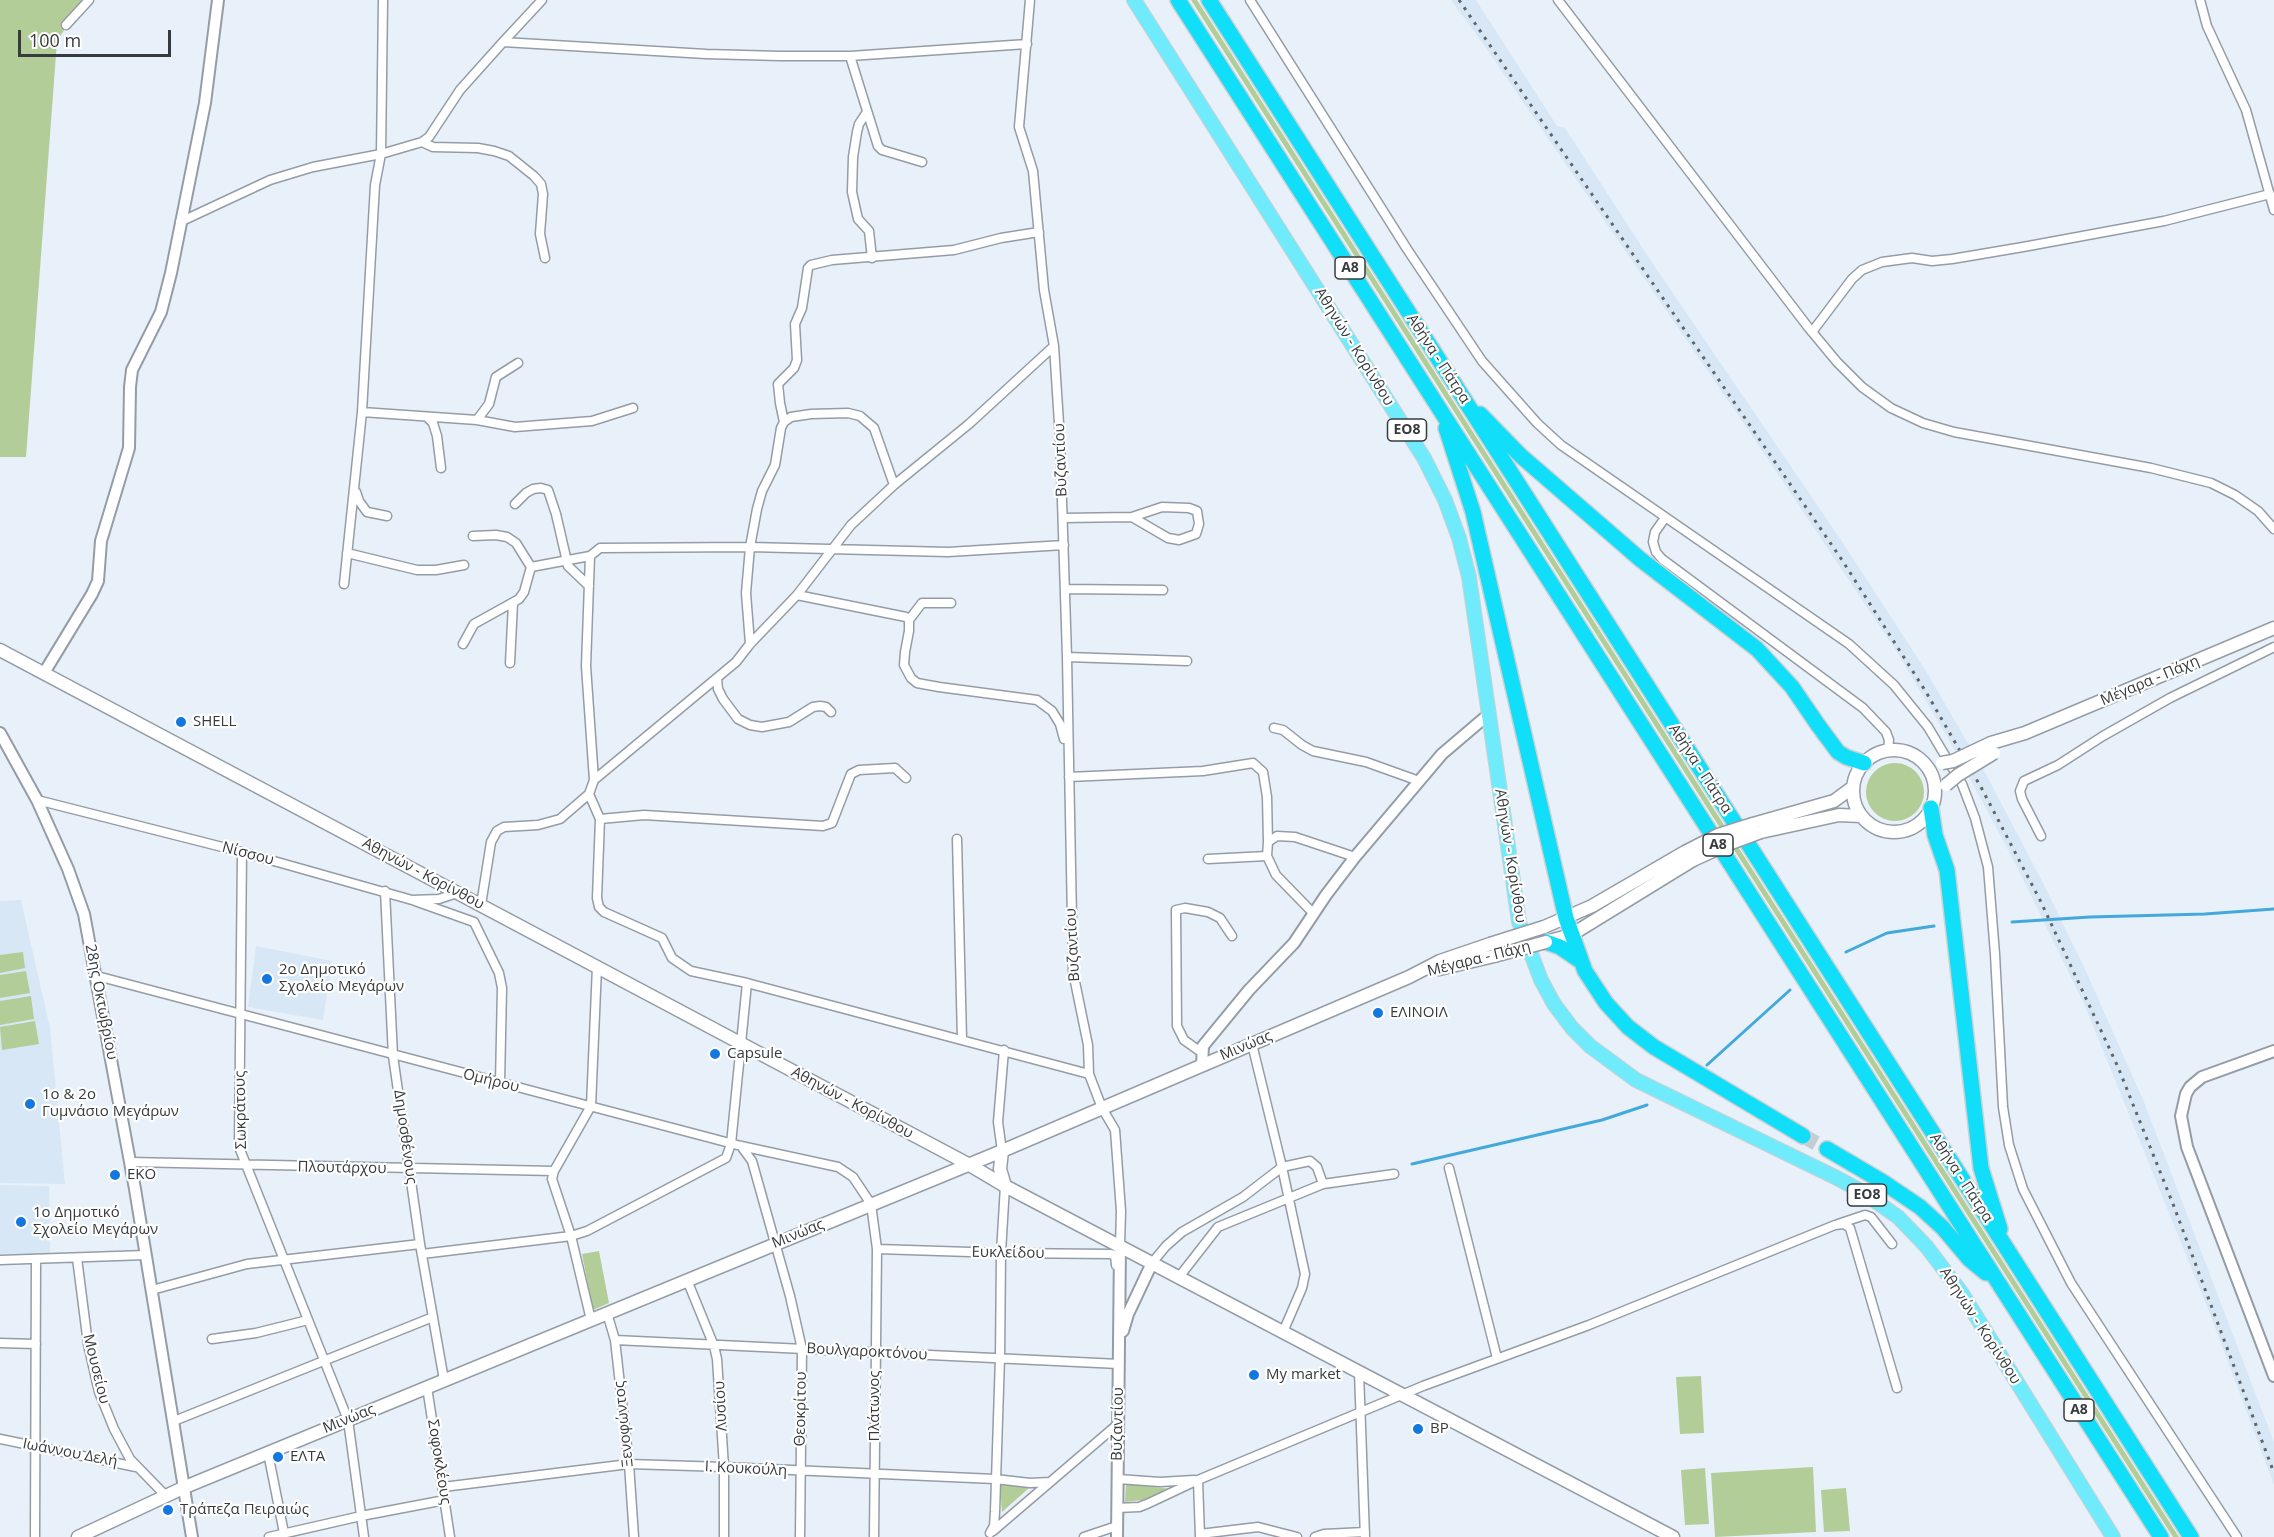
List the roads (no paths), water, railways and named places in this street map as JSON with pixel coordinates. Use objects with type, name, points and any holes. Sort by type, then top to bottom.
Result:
[{"type":"highway","name":"Αθήνα - Πάτρα","points":[[1178,0],[2160,1537]]},
{"type":"highway","name":"Αθήνα - Πάτρα","points":[[1209,0],[2191,1537]]},
{"type":"highway","points":[[1466,403],[1521,456],[1640,559],[1757,649],[1792,687],[1839,752],[1864,763]]},
{"type":"highway","points":[[1439,408],[1473,512],[1566,918],[1580,960],[1593,985],[1606,1003],[1654,1047],[1803,1136]]},
{"type":"highway","points":[[1932,805],[1935,835],[1947,870],[1981,1168],[2008,1251]]},
{"type":"highway","points":[[1546,942],[1560,947],[1580,960]]},
{"type":"highway","points":[[1827,1149],[1920,1207],[1943,1228],[1969,1259],[1998,1282]]},
{"type":"main road","name":"Αθηνών - Κορίνθου","points":[[1134,0],[1424,458],[1445,500],[1459,538],[1468,577],[1519,922],[1541,980],[1554,1004],[1572,1028],[1590,1046],[1636,1080],[1837,1178],[1898,1217],[1952,1278],[2113,1537]]},
{"type":"main road","name":"Μέγαρα - Πάχη","points":[[1924,764],[1953,761],[1992,748],[2274,628]]},
{"type":"main road","name":"Αθηνών - Κορίνθου","points":[[2,656],[44,673],[968,1164],[1005,1186],[1673,1537]]},
{"type":"main road","name":"Μέγαρα - Πάχη","points":[[1932,805],[1946,785],[1992,748]]},
{"type":"main road","points":[[1888,751],[1906,752],[1924,764],[1935,788],[1932,805],[1924,818],[1915,826],[1904,831],[1880,830],[1869,824],[1861,816],[1853,797],[1855,778],[1864,763],[1871,757],[1888,751]]},
{"type":"main road","name":"Μέγαρα - Πάχη","points":[[1492,950],[1592,906],[1689,856],[1726,845],[1757,828],[1834,801],[1853,787]]},
{"type":"main road","name":"Μέγαρα - Πάχη","points":[[1757,828],[1839,815],[1861,816]]},
{"type":"main road","name":"Μέγαρα - Πάχη","points":[[1409,977],[1440,961],[1546,942],[1571,935],[1689,856]]},
{"type":"main road","name":"Μινώας","points":[[78,1537],[185,1487],[1002,1151],[1409,977]]},
{"type":"main road","points":[[1002,1151],[1000,1169],[1005,1186]]},
{"type":"street","points":[[66,25],[89,0]]},
{"type":"street","points":[[44,673],[96,587],[100,573],[101,541],[129,448],[132,370],[161,312],[171,273],[205,103],[218,0]]},
{"type":"street","points":[[344,584],[362,412],[375,185],[381,154],[383,0]]},
{"type":"street","points":[[180,222],[270,180],[313,166],[381,154],[422,142],[429,137],[460,90],[542,0]]},
{"type":"street","name":"Βυζαντίου","points":[[1030,0],[1028,44],[1019,127],[1033,171],[1044,290],[1054,346],[1058,394],[1067,657],[1073,972],[1088,1045],[1089,1074],[1102,1108],[1115,1130],[1121,1211],[1117,1532]]},
{"type":"street","points":[[1250,0],[1407,249],[1482,361],[1537,423],[1561,445],[1849,644],[1912,705],[1928,727],[1962,784],[1975,818],[1988,867],[2003,1107],[2009,1145],[2023,1189],[2071,1282],[2237,1537]]},
{"type":"street","points":[[1558,0],[1812,332],[1862,387],[1891,408],[1923,423],[1987,439],[2151,468],[2211,483],[2235,495],[2258,511],[2274,529]]},
{"type":"street","points":[[2200,0],[2207,26],[2246,110],[2274,210]]},
{"type":"street","points":[[502,42],[706,54],[850,56],[1028,44]]},
{"type":"street","points":[[850,56],[878,146],[882,150],[922,162]]},
{"type":"street","points":[[867,112],[857,132],[853,157],[852,192],[858,219],[869,231],[872,258]]},
{"type":"street","points":[[422,142],[433,147],[471,147],[494,151],[509,156],[534,176],[541,184],[543,194],[540,234],[545,258]]},
{"type":"street","points":[[1812,332],[1852,279],[1862,270],[1882,262],[1899,259],[1932,261],[1952,259],[2023,247],[2164,221],[2270,194]]},
{"type":"street","points":[[784,422],[778,384],[794,368],[797,360],[795,324],[802,308],[808,268],[819,262],[954,250],[1001,238],[1039,232]]},
{"type":"street","points":[[594,780],[736,662],[797,595],[851,525],[894,485],[969,424],[1054,346]]},
{"type":"street","points":[[477,420],[489,404],[496,377],[518,363]]},
{"type":"street","points":[[362,412],[477,420],[515,427],[592,421],[633,408]]},
{"type":"street","points":[[750,644],[746,593],[750,547],[757,509],[762,491],[775,465],[784,422],[791,417],[811,414],[849,413],[860,416],[874,428],[894,485]]},
{"type":"street","points":[[427,417],[433,423],[437,435],[441,468]]},
{"type":"street","points":[[355,483],[359,501],[367,512],[387,516]]},
{"type":"street","points":[[515,504],[533,489],[548,490],[556,514],[565,560],[568,566],[589,586]]},
{"type":"street","points":[[1063,518],[1132,518],[1162,507],[1189,508],[1197,511],[1199,524],[1196,534],[1179,540],[1168,538],[1132,518]]},
{"type":"street","points":[[1665,518],[1655,532],[1653,542],[1656,552],[1662,559],[1863,708],[1886,732],[1889,740],[1888,751]]},
{"type":"street","points":[[463,644],[474,624],[519,599],[524,591],[531,567],[516,543],[507,537],[473,536]]},
{"type":"street","points":[[531,567],[590,556],[600,549],[750,547],[948,552],[1064,545]]},
{"type":"street","points":[[347,554],[417,570],[436,570],[464,565]]},
{"type":"street","points":[[481,905],[491,842],[497,831],[504,827],[538,825],[560,819],[589,794],[594,780],[586,666],[590,556]]},
{"type":"street","points":[[1065,589],[1163,590]]},
{"type":"street","points":[[797,595],[900,615],[909,620]]},
{"type":"street","points":[[510,663],[513,603]]},
{"type":"street","points":[[951,603],[922,603],[909,620],[904,665],[911,678],[917,682],[939,687],[1037,700],[1052,711],[1060,724],[1068,760]]},
{"type":"street","points":[[2041,836],[2022,799],[2020,791],[2024,781],[2058,765],[2170,698],[2274,647]]},
{"type":"street","points":[[1067,657],[1187,661]]},
{"type":"street","points":[[717,679],[718,689],[723,699],[738,719],[750,725],[762,727],[789,722],[813,707],[826,707],[831,712]]},
{"type":"street","points":[[1202,1065],[1203,1046],[1249,990],[1294,943],[1355,857],[1442,754],[1489,714]]},
{"type":"street","points":[[1274,728],[1283,730],[1313,751],[1366,762],[1419,781]]},
{"type":"street","name":"28ης Οκτωβρίου","points":[[0,733],[37,800],[69,869],[79,898],[97,976],[126,1163],[146,1255],[192,1537]]},
{"type":"street","points":[[1068,777],[1203,771],[1253,764],[1263,772],[1267,797],[1267,856],[1276,875],[1314,914]]},
{"type":"street","points":[[600,819],[644,815],[823,826],[832,823],[851,774],[859,770],[895,768],[906,778]]},
{"type":"street","points":[[589,794],[600,819],[597,898],[599,907],[604,912],[662,938],[672,958],[691,971],[747,983],[1089,1074]]},
{"type":"street","name":"Νίσσου","points":[[37,800],[242,852],[412,900],[439,898],[457,893]]},
{"type":"street","points":[[1268,842],[1277,837],[1295,837],[1355,857]]},
{"type":"street","points":[[957,839],[962,1039]]},
{"type":"street","name":"Σωκράτους","points":[[242,852],[239,1142],[245,1165],[348,1420],[364,1537]]},
{"type":"street","points":[[1208,859],[1267,856]]},
{"type":"street","name":"Δημοσθένους","points":[[385,891],[393,1056],[420,1244],[444,1380]]},
{"type":"street","points":[[412,900],[427,907],[471,920],[477,926],[501,981],[500,1083]]},
{"type":"street","points":[[1201,1052],[1184,1040],[1177,1026],[1176,910],[1185,908],[1208,912],[1220,918],[1232,936]]},
{"type":"street","points":[[591,1320],[571,1236],[553,1185],[554,1171],[591,1106],[597,967]]},
{"type":"street","name":"Ομήρου","points":[[97,976],[731,1144],[838,1167],[853,1178],[871,1204]]},
{"type":"street","points":[[422,1254],[571,1236],[587,1231],[726,1158],[731,1144],[747,983]]},
{"type":"street","points":[[1252,1044],[1305,1274],[1302,1288],[1283,1332]]},
{"type":"street","points":[[1002,1151],[998,1122],[1004,1050]]},
{"type":"street","points":[[2274,1051],[2202,1077],[2190,1087],[2186,1094],[2181,1116],[2187,1148],[2274,1376]]},
{"type":"street","name":"Θεοκρίτου","points":[[741,1146],[752,1161],[790,1296],[801,1349],[800,1537]]},
{"type":"street","points":[[1119,1343],[1128,1314],[1152,1263],[1182,1232],[1243,1197],[1282,1167],[1310,1161],[1317,1167],[1323,1184]]},
{"type":"street","name":"Πλουτάρχου","points":[[126,1163],[554,1171]]},
{"type":"street","points":[[1449,1168],[1497,1358]]},
{"type":"street","points":[[1179,1277],[1218,1227],[1323,1184],[1394,1174]]},
{"type":"street","points":[[988,1535],[994,1526],[1001,1253],[1005,1186]]},
{"type":"street","name":"Πλάτωνος","points":[[871,1204],[877,1249],[874,1537]]},
{"type":"street","points":[[1117,1508],[1139,1507],[1147,1504],[1198,1480],[1402,1394],[1745,1263],[1835,1225],[1865,1215],[1875,1220],[1892,1244]]},
{"type":"street","points":[[1835,1225],[1844,1224],[1850,1228],[1897,1388]]},
{"type":"street","points":[[152,1290],[242,1265],[420,1244]]},
{"type":"street","name":"Ευκλείδου","points":[[877,1249],[1110,1254],[1115,1255],[1116,1274],[1119,1278]]},
{"type":"street","points":[[0,1260],[146,1255]]},
{"type":"street","name":"Μουσείου","points":[[77,1258],[88,1344],[99,1392],[127,1454],[166,1496]]},
{"type":"street","points":[[35,1537],[36,1259]]},
{"type":"street","name":"Λυσίου","points":[[687,1280],[714,1346],[719,1375],[724,1467],[724,1537]]},
{"type":"street","name":"Ξενοφώντος","points":[[607,1313],[615,1340],[629,1464],[634,1537]]},
{"type":"street","points":[[174,1421],[434,1317]]},
{"type":"street","points":[[212,1339],[256,1333],[308,1320]]},
{"type":"street","name":"Βουλγαροκτόνου","points":[[615,1340],[1119,1364]]},
{"type":"street","points":[[0,1343],[36,1344]]},
{"type":"street","points":[[1316,1537],[1324,1534],[1365,1535],[1359,1372]]},
{"type":"street","name":"Σοφοκλέους","points":[[428,1387],[450,1537]]},
{"type":"street","points":[[988,1535],[1118,1424]]},
{"type":"street","name":"Ιωάννου Δελή","points":[[0,1439],[129,1464],[139,1468]]},
{"type":"street","points":[[268,1453],[284,1533]]},
{"type":"street","name":"Ι. Κουκούλη","points":[[443,1487],[629,1464],[995,1479],[1030,1483],[1050,1482]]},
{"type":"street","points":[[1118,1479],[1160,1482],[1198,1480]]},
{"type":"street","points":[[1198,1480],[1200,1535],[1258,1527],[1297,1537]]},
{"type":"street","points":[[269,1537],[445,1500]]},
{"type":"street","points":[[1084,1537],[1117,1532]]},
{"type":"waterway","points":[[2012,922],[2274,909]]},
{"type":"waterway","points":[[1846,952],[1887,933],[1934,926]]},
{"type":"waterway","points":[[1707,1065],[1790,990]]},
{"type":"waterway","points":[[1412,1164],[1602,1120],[1647,1105]]},
{"type":"tunnel","points":[[1803,1136],[1827,1149]]},
{"type":"railway","points":[[1459,0],[1842,560],[1926,692],[1982,789],[2041,902],[2118,1067],[2173,1204],[2274,1473]]},
{"type":"place","name":"SHELL","points":[[181,722]]},
{"type":"place","name":"2ο Δημοτικό Σχολείο Μεγάρων","points":[[267,979]]},
{"type":"place","name":"ΕΛΙΝΟΙΛ","points":[[1378,1013]]},
{"type":"place","name":"Capsule","points":[[715,1054]]},
{"type":"place","name":"1ο & 2ο Γυμνάσιο Μεγάρων","points":[[30,1104]]},
{"type":"place","name":"EKO","points":[[115,1175]]},
{"type":"place","name":"1ο Δημοτικό Σχολείο Μεγάρων","points":[[21,1222]]},
{"type":"place","name":"My market","points":[[1254,1375]]},
{"type":"place","name":"BP","points":[[1418,1429]]},
{"type":"place","name":"ΕΛΤΑ","points":[[278,1457]]},
{"type":"place","name":"Τράπεζα Πειραιώς","points":[[168,1510]]}]
